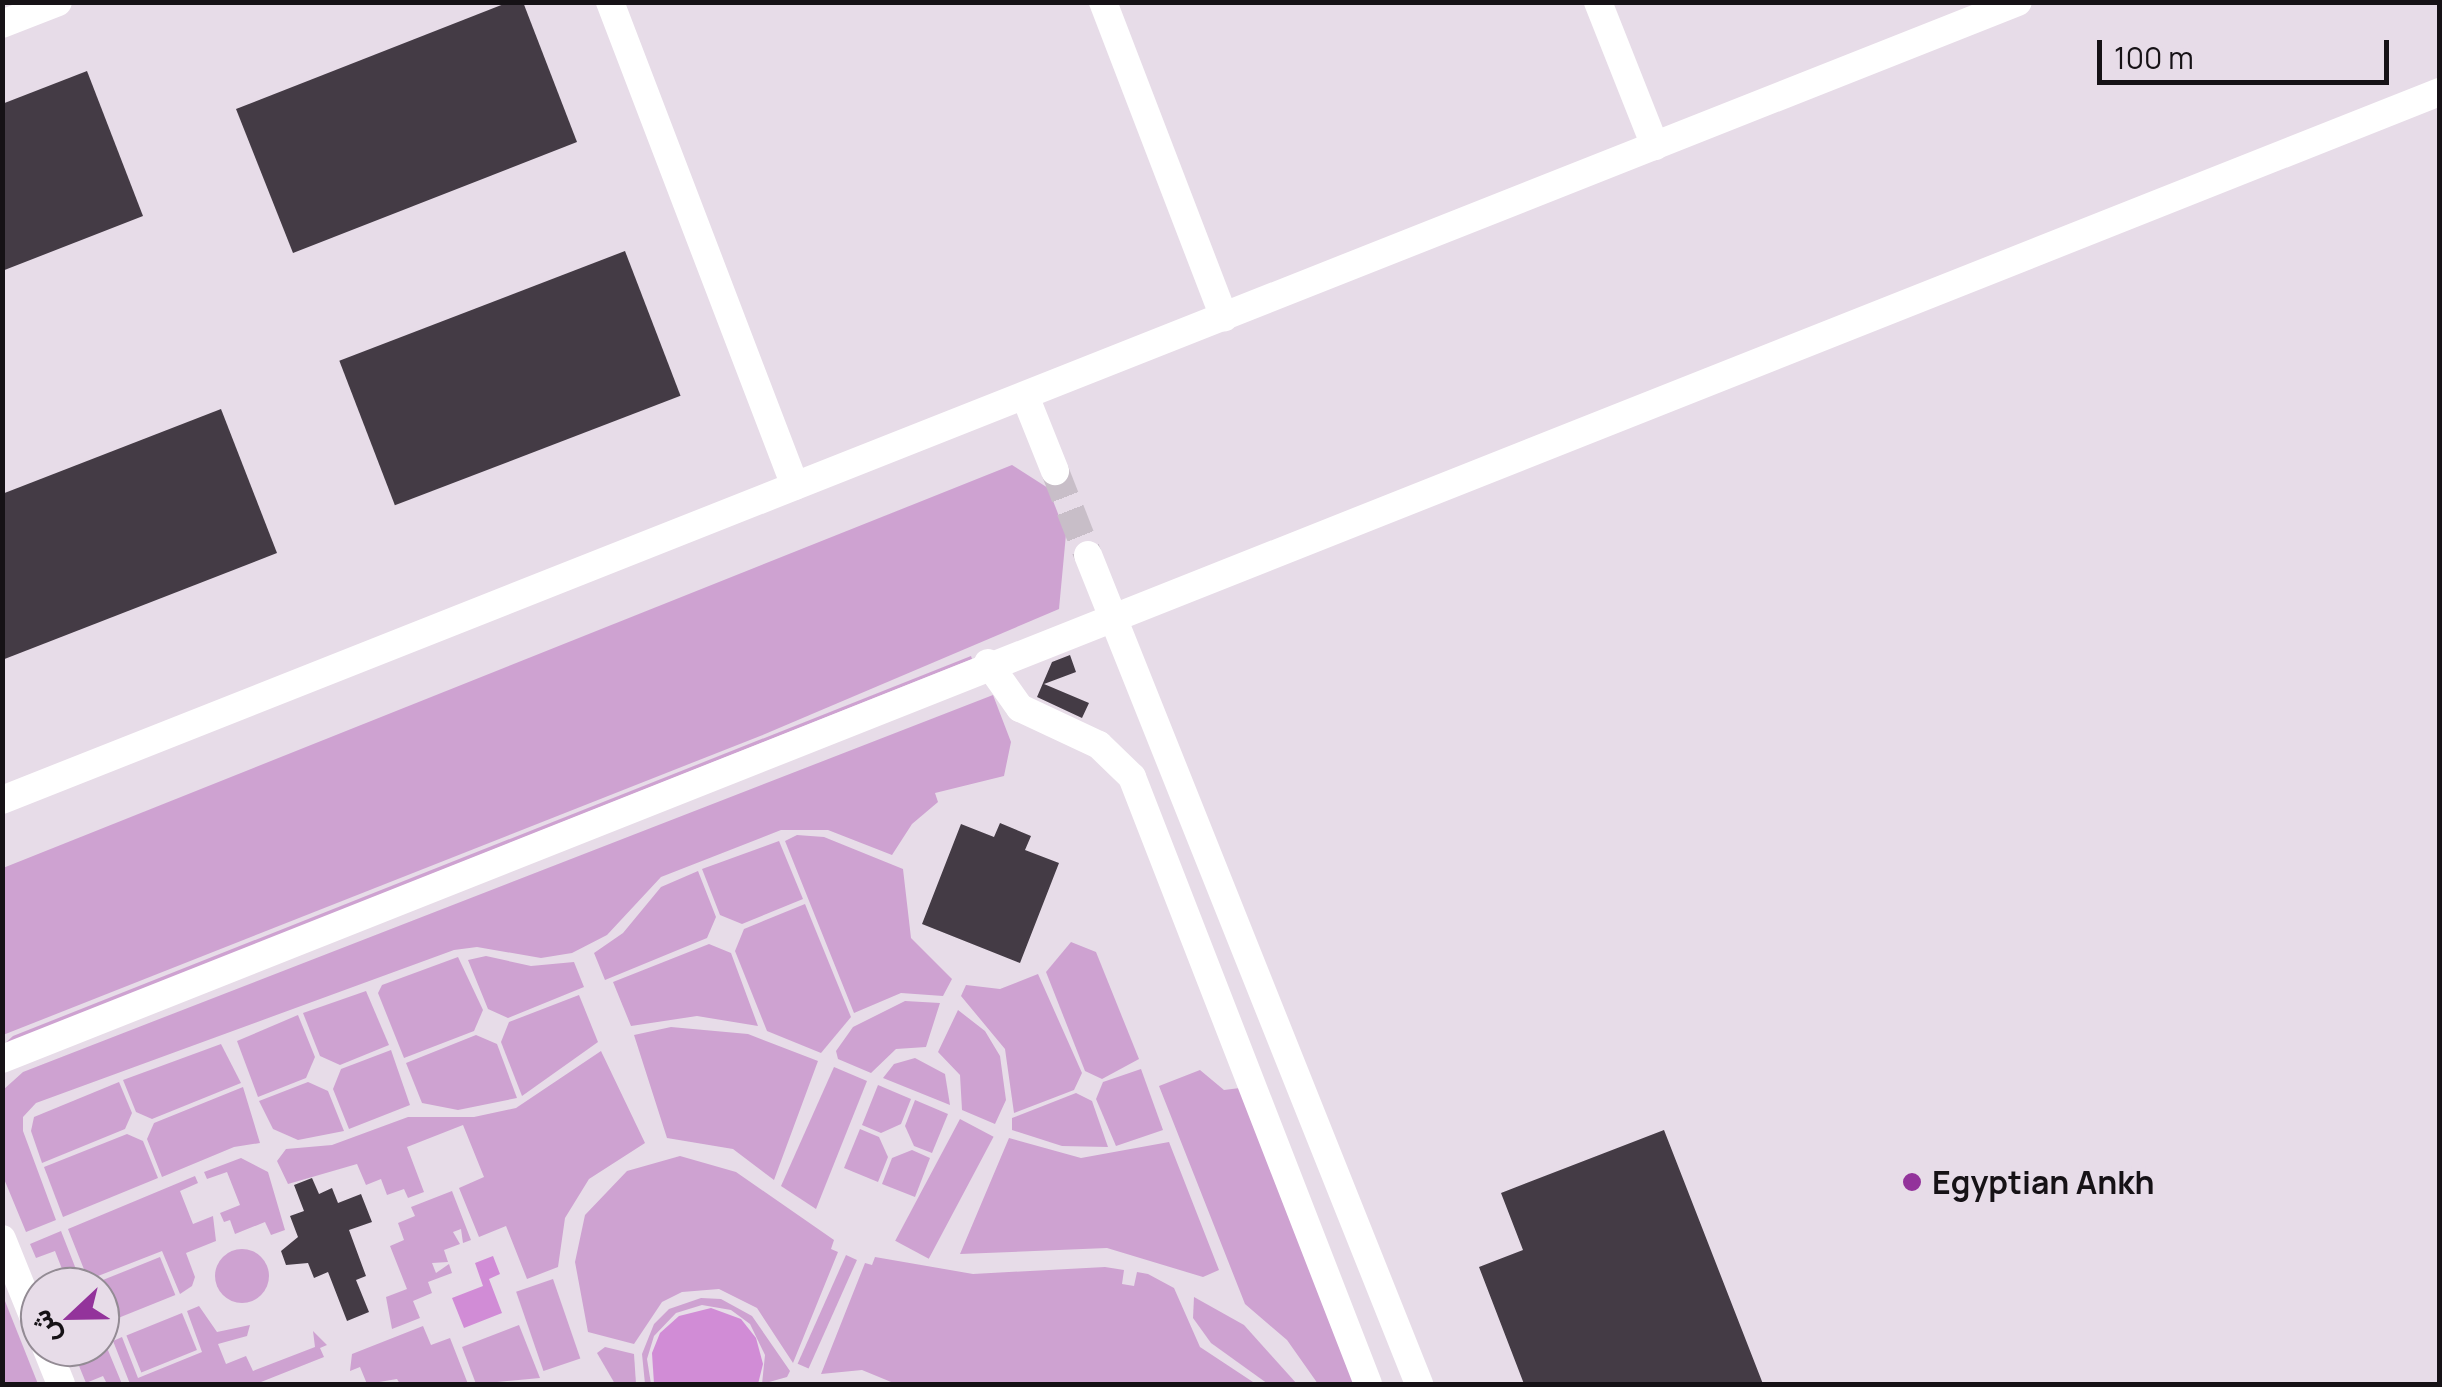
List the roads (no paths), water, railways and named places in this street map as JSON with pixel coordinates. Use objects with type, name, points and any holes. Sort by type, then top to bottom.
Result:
[{"type":"street","points":[[2,24],[58,2]]},
{"type":"street","points":[[610,2],[795,486]]},
{"type":"street","points":[[1104,2],[1224,318]]},
{"type":"street","points":[[1598,2],[1655,146]]},
{"type":"street","points":[[2,800],[2018,2]]},
{"type":"street","points":[[2,1059],[988,663],[2440,92]]},
{"type":"street","points":[[1025,396],[1055,471]]},
{"type":"street","points":[[1088,554],[1419,1384]]},
{"type":"street","points":[[988,663],[1020,708],[1100,745],[1132,776],[1368,1384]]},
{"type":"street","points":[[2,1239],[20,1283]]},
{"type":"tunnel","points":[[1055,471],[1088,555]]},
{"type":"place","name":"Egyptian Ankh","points":[[1912,1182]]}]
